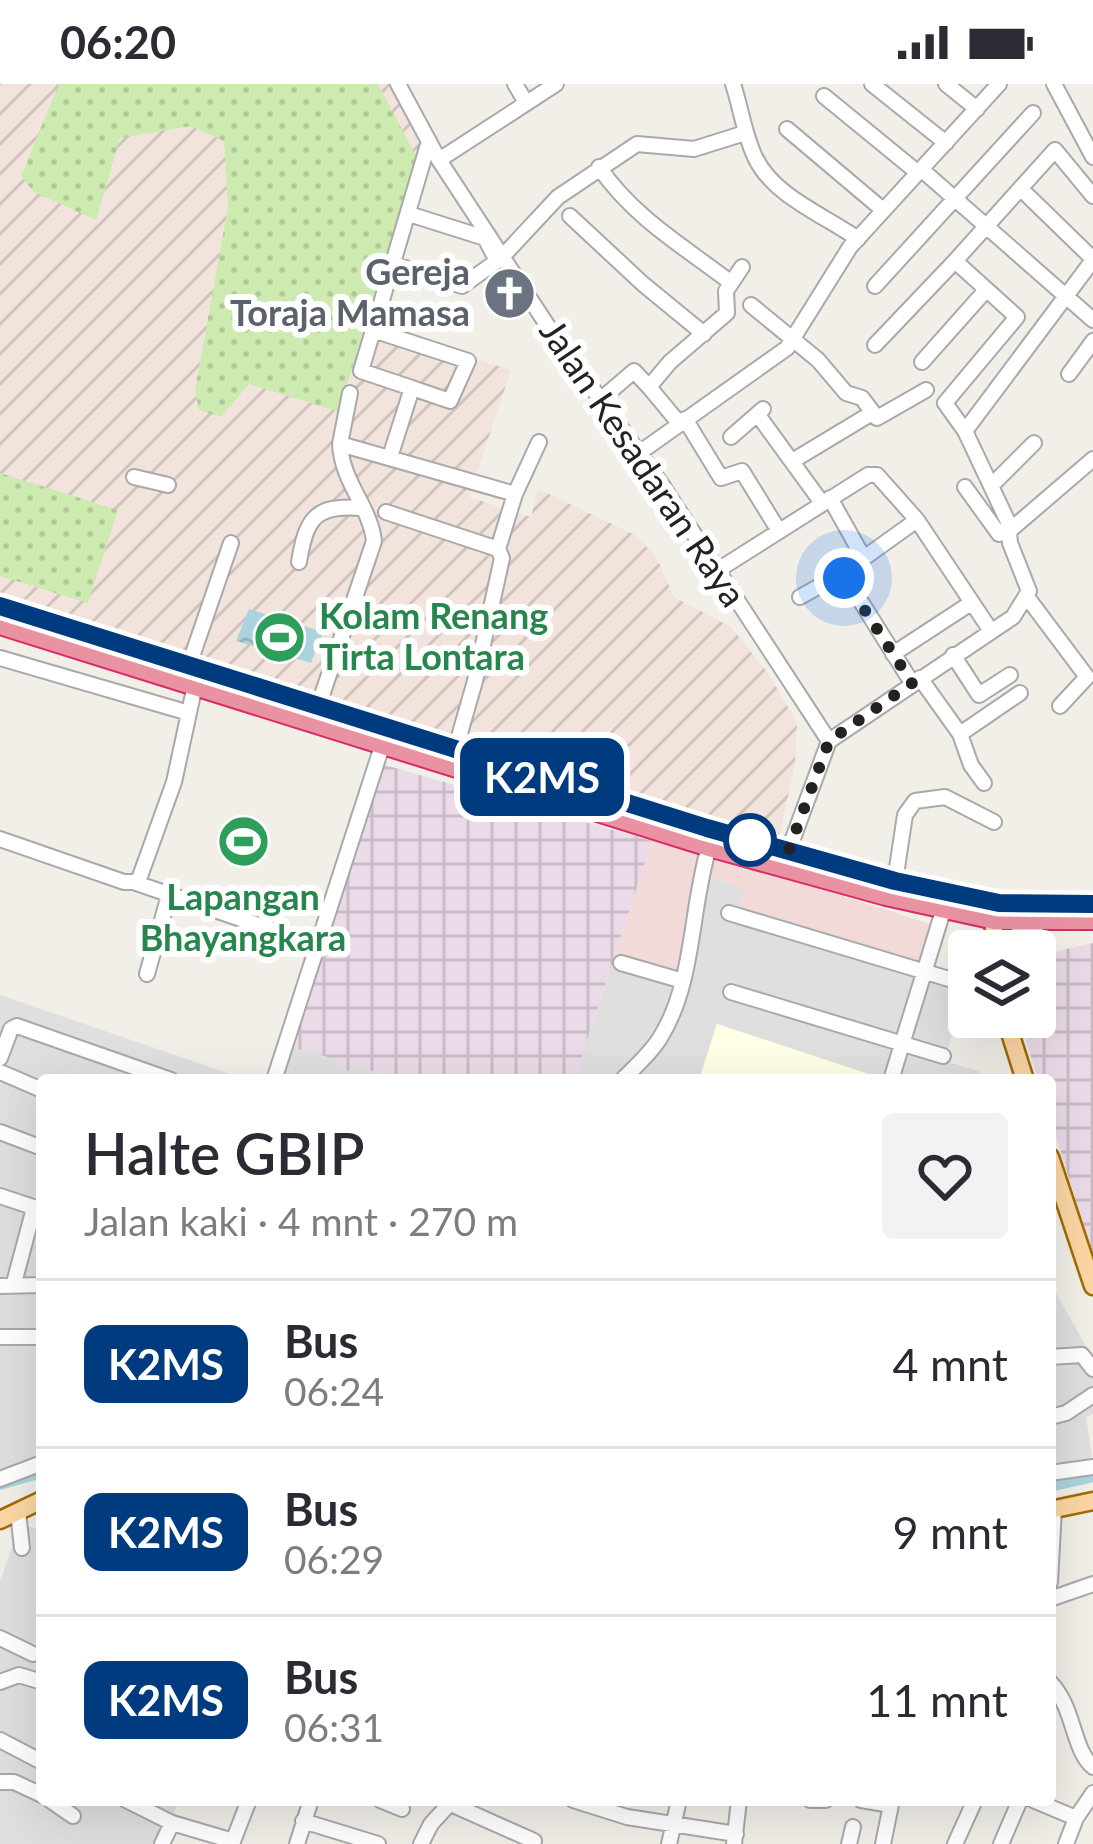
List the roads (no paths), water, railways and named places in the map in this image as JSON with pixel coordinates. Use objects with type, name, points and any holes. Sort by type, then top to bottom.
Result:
[{"type":"highway","points":[[0,607],[189,677]]},
{"type":"highway","points":[[0,625],[316,713],[622,810],[895,881],[946,903]]},
{"type":"highway","points":[[316,713],[383,743],[453,757]]},
{"type":"highway","points":[[622,810],[709,847],[946,903],[1093,920]]},
{"type":"highway","points":[[1043,916],[1093,904]]},
{"type":"main road","points":[[994,930],[997,912]]},
{"type":"main road","points":[[1023,930],[1043,916]]},
{"type":"main road","points":[[1012,1038],[1023,1074]]},
{"type":"main road","points":[[1056,1175],[1093,1286]]},
{"type":"main road","points":[[1056,1509],[1093,1501]]},
{"type":"main road","points":[[0,1520],[36,1503]]},
{"type":"street","name":"Jalan Kesadaran Raya","points":[[398,84],[439,160],[829,741]]},
{"type":"street","points":[[515,84],[525,101]]},
{"type":"street","points":[[439,160],[556,84]]},
{"type":"street","points":[[733,84],[746,133],[768,177],[858,239]]},
{"type":"street","points":[[872,84],[890,89],[946,143]]},
{"type":"street","points":[[946,84],[977,109]]},
{"type":"street","points":[[639,453],[775,358],[793,339],[858,239],[999,84]]},
{"type":"street","points":[[1054,84],[1093,157]]},
{"type":"street","points":[[824,96],[957,198],[1093,320]]},
{"type":"street","points":[[875,286],[1033,113]]},
{"type":"street","points":[[787,129],[883,210]]},
{"type":"street","points":[[503,256],[558,197],[637,144],[694,149],[746,133]]},
{"type":"street","points":[[373,330],[468,361],[450,401],[363,374],[373,330],[430,141]]},
{"type":"street","points":[[875,345],[1054,150],[1093,196]]},
{"type":"street","points":[[599,167],[639,215],[730,282]]},
{"type":"street","points":[[965,431],[1093,259],[1021,189]]},
{"type":"street","points":[[393,264],[462,286],[497,261],[485,238],[409,214]]},
{"type":"street","points":[[570,216],[704,334]]},
{"type":"street","points":[[955,261],[1038,334]]},
{"type":"street","points":[[649,387],[670,362],[727,313],[726,292],[742,266]]},
{"type":"street","points":[[922,362],[986,290]]},
{"type":"street","points":[[751,305],[846,393],[862,398],[879,417],[926,390]]},
{"type":"street","points":[[788,852],[829,741],[1013,617],[1027,597],[1028,585],[1008,522],[945,400],[1017,317]]},
{"type":"street","points":[[1069,374],[1093,341]]},
{"type":"street","points":[[599,401],[634,371],[682,421],[722,478],[742,471],[778,531]]},
{"type":"street","points":[[390,457],[412,388]]},
{"type":"street","points":[[316,713],[374,541],[345,477],[340,444],[350,393]]},
{"type":"street","points":[[731,437],[761,412],[789,461],[872,413]]},
{"type":"street","points":[[453,757],[499,578],[502,558],[498,549],[515,494],[539,442]]},
{"type":"street","points":[[992,486],[1034,443]]},
{"type":"street","points":[[340,444],[515,494]]},
{"type":"street","points":[[965,488],[996,534],[1008,532],[1093,459]]},
{"type":"street","points":[[794,460],[862,557]]},
{"type":"street","points":[[718,570],[868,475],[877,475],[916,520],[991,631]]},
{"type":"street","points":[[134,477],[168,485]]},
{"type":"street","points":[[298,562],[305,530],[315,516],[332,509],[361,508]]},
{"type":"street","points":[[386,512],[498,549]]},
{"type":"street","points":[[800,597],[843,573],[916,520]]},
{"type":"street","points":[[136,884],[174,782],[189,713],[189,677],[231,543]]},
{"type":"street","points":[[843,573],[893,654],[960,734],[971,765],[984,782]]},
{"type":"street","points":[[1027,597],[1090,673],[1060,706]]},
{"type":"street","points":[[893,654],[971,603]]},
{"type":"street","points":[[953,655],[979,694],[1010,675]]},
{"type":"street","points":[[0,658],[189,713]]},
{"type":"street","points":[[960,734],[1020,693]]},
{"type":"street","points":[[276,1074],[383,743]]},
{"type":"street","points":[[895,881],[905,815],[915,801],[945,797],[994,821]]},
{"type":"street","points":[[0,839],[305,941]]},
{"type":"street","points":[[627,1074],[661,1036],[683,981],[709,847]]},
{"type":"street","points":[[147,974],[169,895]]},
{"type":"street","points":[[893,1074],[946,903]]},
{"type":"street","points":[[729,913],[948,977]]},
{"type":"street","points":[[622,963],[683,981]]},
{"type":"street","points":[[731,992],[944,1056]]},
{"type":"street","points":[[0,1058],[9,1025],[153,1074]]},
{"type":"street","points":[[0,1072],[36,1087]]},
{"type":"street","points":[[0,1132],[36,1146]]},
{"type":"street","points":[[0,1196],[36,1208]]},
{"type":"street","points":[[7,1285],[36,1214]]},
{"type":"street","points":[[0,1336],[36,1337]]},
{"type":"street","points":[[1056,1356],[1082,1354],[1093,1369]]},
{"type":"street","points":[[1056,1416],[1093,1395]]},
{"type":"street","points":[[0,1479],[36,1465]]},
{"type":"street","points":[[1056,1472],[1093,1468]]},
{"type":"street","points":[[18,1511],[22,1548]]},
{"type":"street","points":[[1056,1597],[1093,1584]]},
{"type":"street","points":[[0,1639],[32,1654]]},
{"type":"street","points":[[0,1682],[19,1675],[36,1680]]},
{"type":"street","points":[[1056,1688],[1082,1754],[1093,1767]]},
{"type":"street","points":[[1056,1701],[1062,1695]]},
{"type":"street","points":[[0,1740],[36,1759]]},
{"type":"street","points":[[0,1782],[14,1782],[36,1792]]},
{"type":"street","points":[[1066,1844],[1093,1793]]},
{"type":"street","points":[[59,1806],[73,1816]]},
{"type":"street","points":[[138,1806],[172,1823],[233,1842],[247,1806]]},
{"type":"street","points":[[297,1844],[308,1806]]},
{"type":"street","points":[[395,1806],[402,1809]]},
{"type":"street","points":[[421,1844],[448,1806]]},
{"type":"street","points":[[460,1806],[534,1841]]},
{"type":"street","points":[[593,1806],[735,1839],[738,1806]]},
{"type":"street","points":[[636,1819],[639,1806]]},
{"type":"street","points":[[670,1844],[678,1806]]},
{"type":"street","points":[[883,1844],[890,1806]]},
{"type":"street","points":[[955,1844],[972,1806]]},
{"type":"street","points":[[1001,1844],[1017,1806]]},
{"type":"street","points":[[1047,1806],[1076,1818]]},
{"type":"street","points":[[304,1821],[378,1844]]},
{"type":"street","points":[[162,1844],[172,1823]]},
{"type":"street","points":[[849,1844],[853,1827]]},
{"type":"water","name":"Kolam Renang Tirta Lontara","points":[[249,609],[323,632],[311,663],[236,641]]},
{"type":"waterway","points":[[0,1485],[36,1475]]},
{"type":"waterway","points":[[1056,1486],[1093,1477]]},
{"type":"place","name":"Gereja Toraja Mamasa","points":[[509,293]]},
{"type":"place","name":"Kolam Renang Tirta Lontara","points":[[280,637]]},
{"type":"place","name":"Lapangan Bhayangkara","points":[[243,842]]}]
